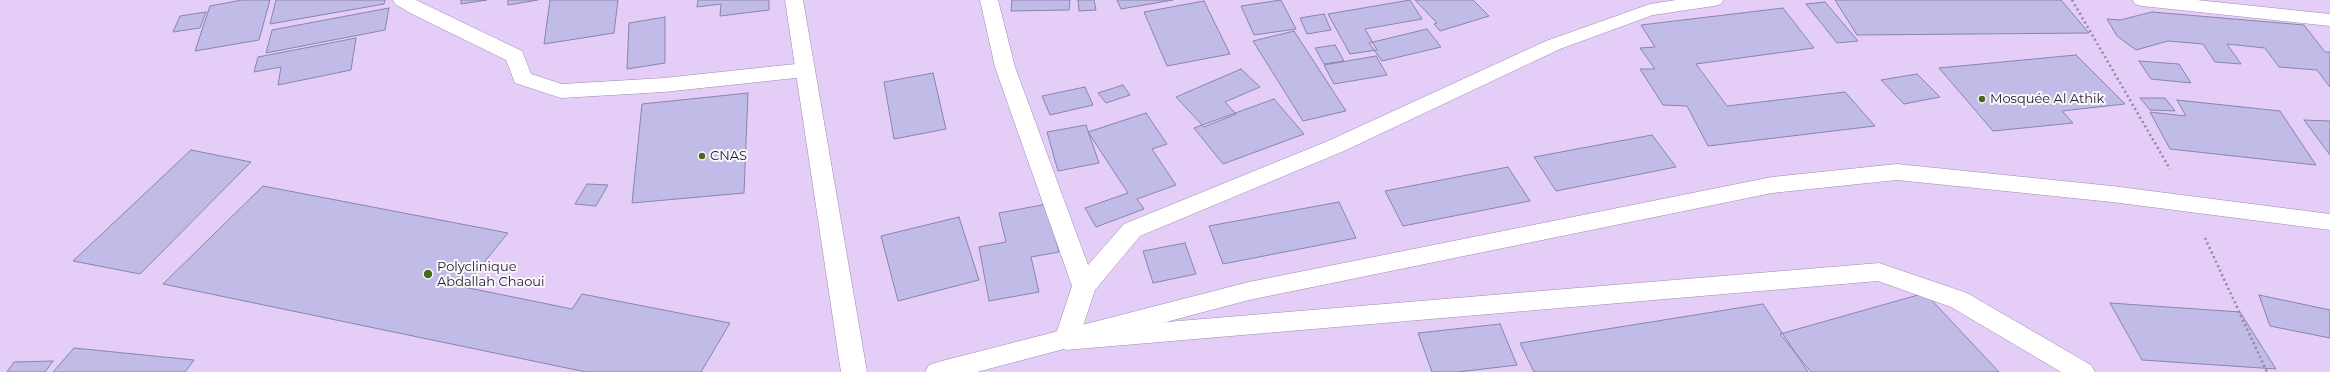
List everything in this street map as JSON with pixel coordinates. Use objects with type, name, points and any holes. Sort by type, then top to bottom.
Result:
[{"type":"street","points":[[402,0],[419,10],[515,56],[522,78],[561,91],[664,85],[806,70]]},
{"type":"street","points":[[794,0],[854,372]]},
{"type":"street","points":[[989,0],[1006,67],[1084,286]]},
{"type":"street","points":[[1066,340],[1084,286],[1132,230],[1336,146],[1552,45],[1635,0]]},
{"type":"street","points":[[1552,45],[1650,10],[1714,0]]},
{"type":"street","points":[[2142,0],[2330,20]]},
{"type":"street","points":[[938,372],[1249,292],[1765,186],[1897,172],[2112,194],[2330,222]]},
{"type":"street","points":[[1066,340],[1879,272],[1959,300],[2082,372]]},
{"type":"building","points":[[242,0],[270,0],[259,40],[195,51],[210,6]]},
{"type":"building","points":[[276,0],[385,0],[384,4],[270,24]]},
{"type":"building","points":[[461,0],[487,0],[461,4]]},
{"type":"building","points":[[508,0],[538,0],[508,5]]},
{"type":"building","points":[[550,0],[618,0],[614,33],[544,44]]},
{"type":"building","points":[[698,0],[769,0],[769,10],[720,16],[721,4],[697,7]]},
{"type":"building","points":[[1012,0],[1070,0],[1069,10],[1011,11]]},
{"type":"building","points":[[1078,0],[1094,0],[1096,10],[1079,11]]},
{"type":"building","points":[[1117,0],[1173,0],[1121,9]]},
{"type":"building","points":[[1281,0],[1296,29],[1254,35],[1241,6]]},
{"type":"building","points":[[1410,0],[1422,19],[1365,29],[1377,50],[1350,54],[1328,14]]},
{"type":"building","points":[[1415,0],[1473,0],[1489,16],[1440,31],[1434,24],[1437,23]]},
{"type":"building","points":[[1835,0],[2061,0],[2089,33],[1857,35]]},
{"type":"building","points":[[1204,1],[1230,54],[1167,66],[1144,12]]},
{"type":"building","points":[[1825,2],[1858,41],[1837,43],[1806,4]]},
{"type":"building","points":[[389,8],[385,30],[266,53],[272,30]]},
{"type":"building","points":[[1783,8],[1814,48],[1696,64],[1727,106],[1845,92],[1875,126],[1708,146],[1687,106],[1663,105],[1640,69],[1655,69],[1640,48],[1655,47],[1641,25]]},
{"type":"building","points":[[206,12],[200,28],[173,32],[180,16]]},
{"type":"building","points":[[2152,12],[2304,25],[2325,52],[2330,52],[2330,87],[2317,70],[2279,67],[2265,48],[2227,44],[2241,64],[2215,62],[2203,44],[2168,41],[2136,50],[2117,36],[2107,19],[2120,20]]},
{"type":"building","points":[[1324,14],[1331,30],[1307,34],[1300,18]]},
{"type":"building","points":[[665,17],[665,63],[627,69],[629,23]]},
{"type":"building","points":[[1427,29],[1441,47],[1382,61],[1369,43]]},
{"type":"building","points":[[1294,31],[1346,111],[1303,121],[1253,41]]},
{"type":"building","points":[[356,38],[351,70],[278,85],[281,67],[254,72],[258,57]]},
{"type":"building","points":[[1335,45],[1344,61],[1324,64],[1315,48]]},
{"type":"building","points":[[2076,55],[2125,104],[2062,111],[2073,123],[1993,131],[1939,68]]},
{"type":"building","points":[[1376,56],[1387,75],[1334,84],[1324,65]]},
{"type":"building","points":[[2139,61],[2179,64],[2191,83],[2151,79]]},
{"type":"building","points":[[1241,69],[1260,87],[1225,102],[1236,114],[1204,127],[1176,97]]},
{"type":"building","points":[[933,73],[946,129],[894,139],[884,82]]},
{"type":"building","points":[[1917,74],[1940,97],[1904,104],[1881,80]]},
{"type":"building","points":[[1123,85],[1130,95],[1106,103],[1098,93]]},
{"type":"building","points":[[1085,87],[1093,105],[1050,115],[1042,96]]},
{"type":"building","points":[[748,93],[744,193],[632,203],[642,104]]},
{"type":"building","points":[[2140,98],[2165,98],[2175,111],[2150,110]]},
{"type":"building","points":[[1274,99],[1304,134],[1223,164],[1194,128]]},
{"type":"building","points":[[2177,100],[2280,111],[2316,165],[2170,149],[2150,112],[2186,116]]},
{"type":"building","points":[[1146,113],[1167,144],[1152,149],[1176,185],[1137,199],[1144,209],[1096,227],[1085,208],[1128,193],[1088,132]]},
{"type":"building","points":[[2304,120],[2330,121],[2330,155]]},
{"type":"building","points":[[1086,125],[1099,163],[1058,171],[1047,132]]},
{"type":"building","points":[[1652,135],[1676,167],[1556,191],[1534,157]]},
{"type":"building","points":[[191,150],[251,162],[140,274],[73,261]]},
{"type":"building","points":[[1508,167],[1530,201],[1403,226],[1385,191]]},
{"type":"building","points":[[587,184],[608,185],[596,206],[575,204]]},
{"type":"building","points":[[263,186],[508,233],[464,287],[572,309],[582,294],[730,323],[701,372],[586,372],[163,284]]},
{"type":"building","points":[[1339,202],[1356,238],[1223,264],[1209,226]]},
{"type":"building","points":[[1047,204],[1059,252],[1031,257],[1039,292],[989,301],[979,247],[1006,242],[999,213]]},
{"type":"building","points":[[959,217],[979,280],[898,301],[881,236]]},
{"type":"building","points":[[1185,243],[1196,274],[1153,283],[1143,251]]},
{"type":"building","points":[[1925,293],[1999,372],[1811,372],[1780,334]]},
{"type":"building","points":[[2259,295],[2330,310],[2330,338],[2270,326]]},
{"type":"building","points":[[2110,303],[2240,312],[2276,369],[2142,360]]},
{"type":"building","points":[[1763,304],[1808,372],[1534,372],[1520,343]]},
{"type":"building","points":[[1500,324],[1517,365],[1458,372],[1432,372],[1418,333]]},
{"type":"building","points":[[74,348],[194,360],[185,372],[53,372]]},
{"type":"building","points":[[53,361],[45,372],[7,372],[14,362]]},
{"type":"place","name":"Mosquée Al Athik","points":[[1982,99]]},
{"type":"place","name":"CNAS","points":[[702,156]]},
{"type":"place","name":"Polyclinique Abdallah Chaoui","points":[[428,274]]}]
